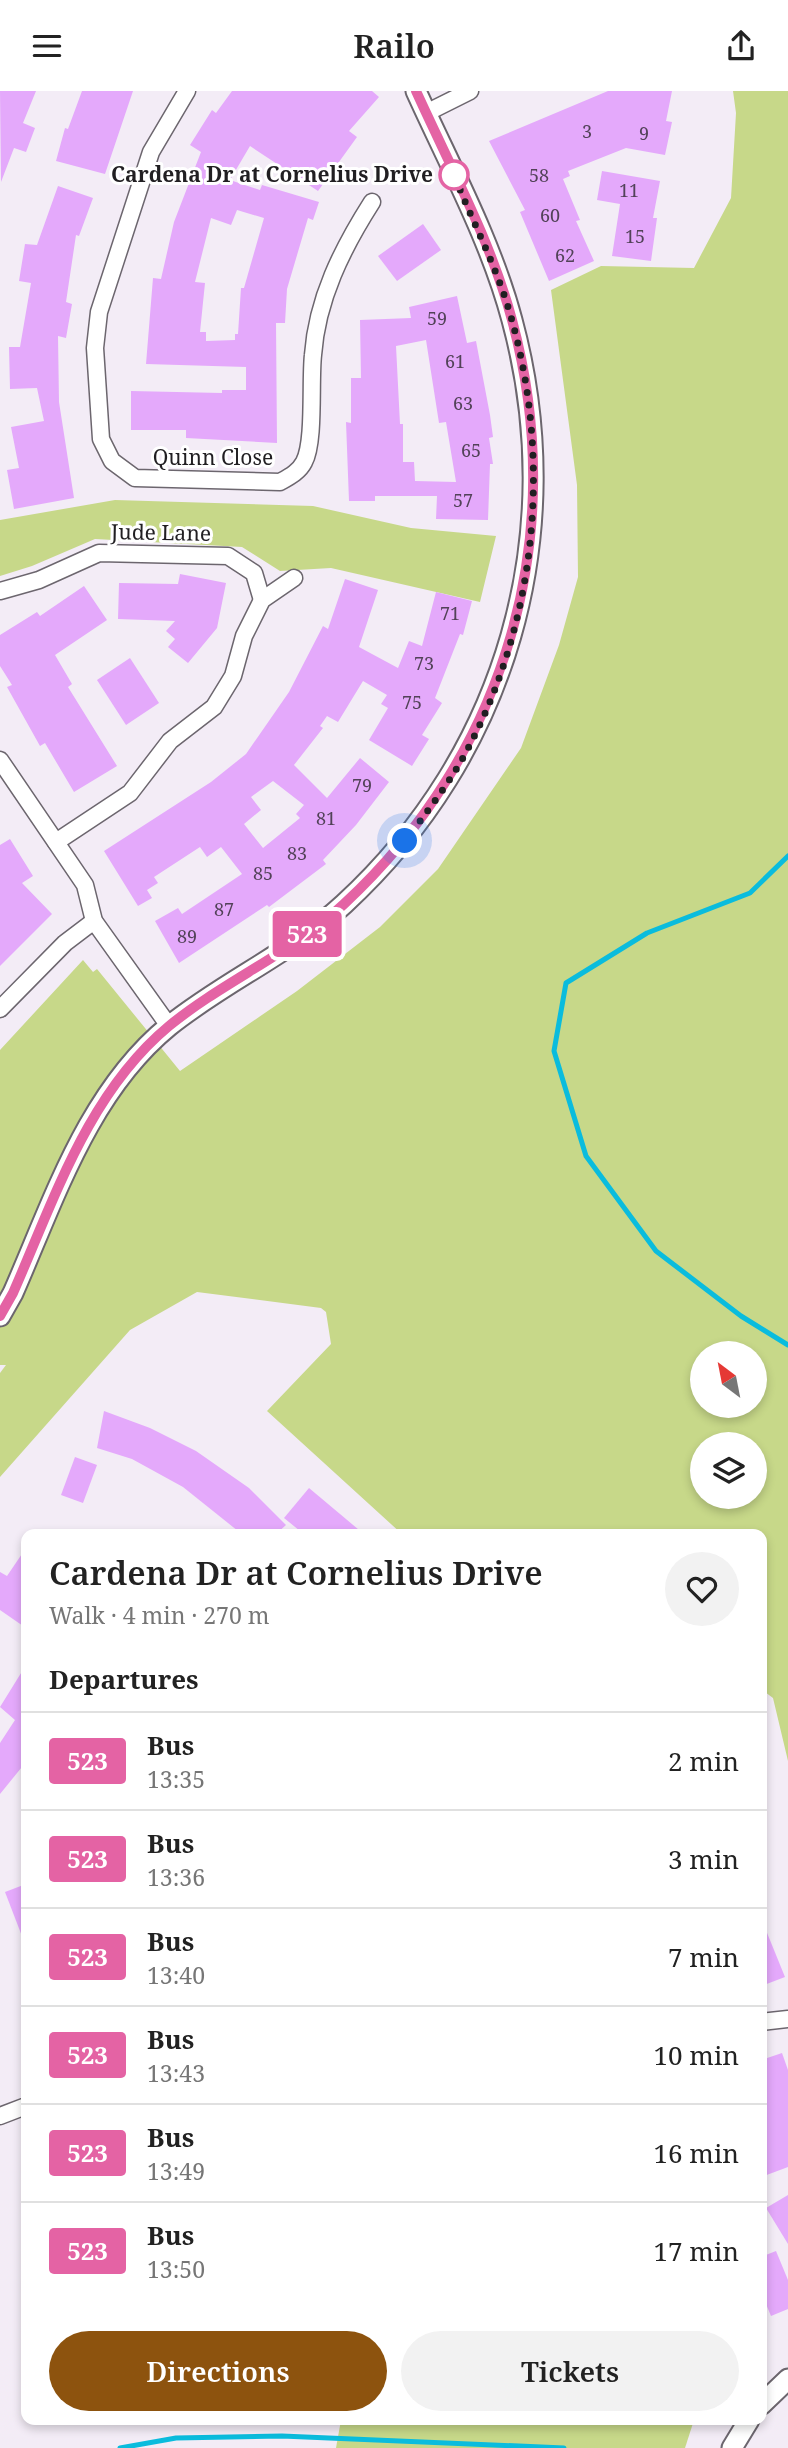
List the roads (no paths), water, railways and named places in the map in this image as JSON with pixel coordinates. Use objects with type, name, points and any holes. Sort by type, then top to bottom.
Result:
[{"type":"street","name":"Quinn Close","points":[[187,91],[151,152],[99,312],[95,348],[101,439],[112,461],[135,478],[279,482],[293,475],[304,463],[309,447],[313,353],[324,296],[343,247],[372,202]]},
{"type":"street","points":[[0,1316],[13,1293],[83,1137],[107,1094],[133,1062],[169,1026],[308,933],[342,906],[387,861],[429,809],[460,763],[482,717],[507,650],[530,549],[534,458],[530,403],[523,365],[500,282],[416,91]]},
{"type":"street","points":[[426,113],[470,91]]},
{"type":"street","name":"Jude Lane","points":[[0,591],[39,579],[99,553],[228,556],[254,573],[262,600]]},
{"type":"street","points":[[56,842],[131,793],[170,741],[214,707],[233,676],[244,636],[262,600],[295,578]]},
{"type":"street","points":[[0,760],[85,885],[94,921],[169,1026]]},
{"type":"street","points":[[0,1009],[65,943],[94,921]]},
{"type":"street","points":[[767,2021],[788,2019]]},
{"type":"street","points":[[0,2116],[21,2108]]},
{"type":"street","points":[[767,2392],[788,2379]]},
{"type":"street","points":[[732,2448],[746,2425]]},
{"type":"waterway","points":[[788,856],[750,893],[647,933],[566,983],[554,1051],[586,1156],[656,1251],[741,1316],[788,1345]]},
{"type":"waterway","points":[[120,2448],[176,2438],[282,2436],[564,2448]]},
{"type":"place","name":"Cardena Dr at Cornelius Drive","points":[[454,175]]}]
